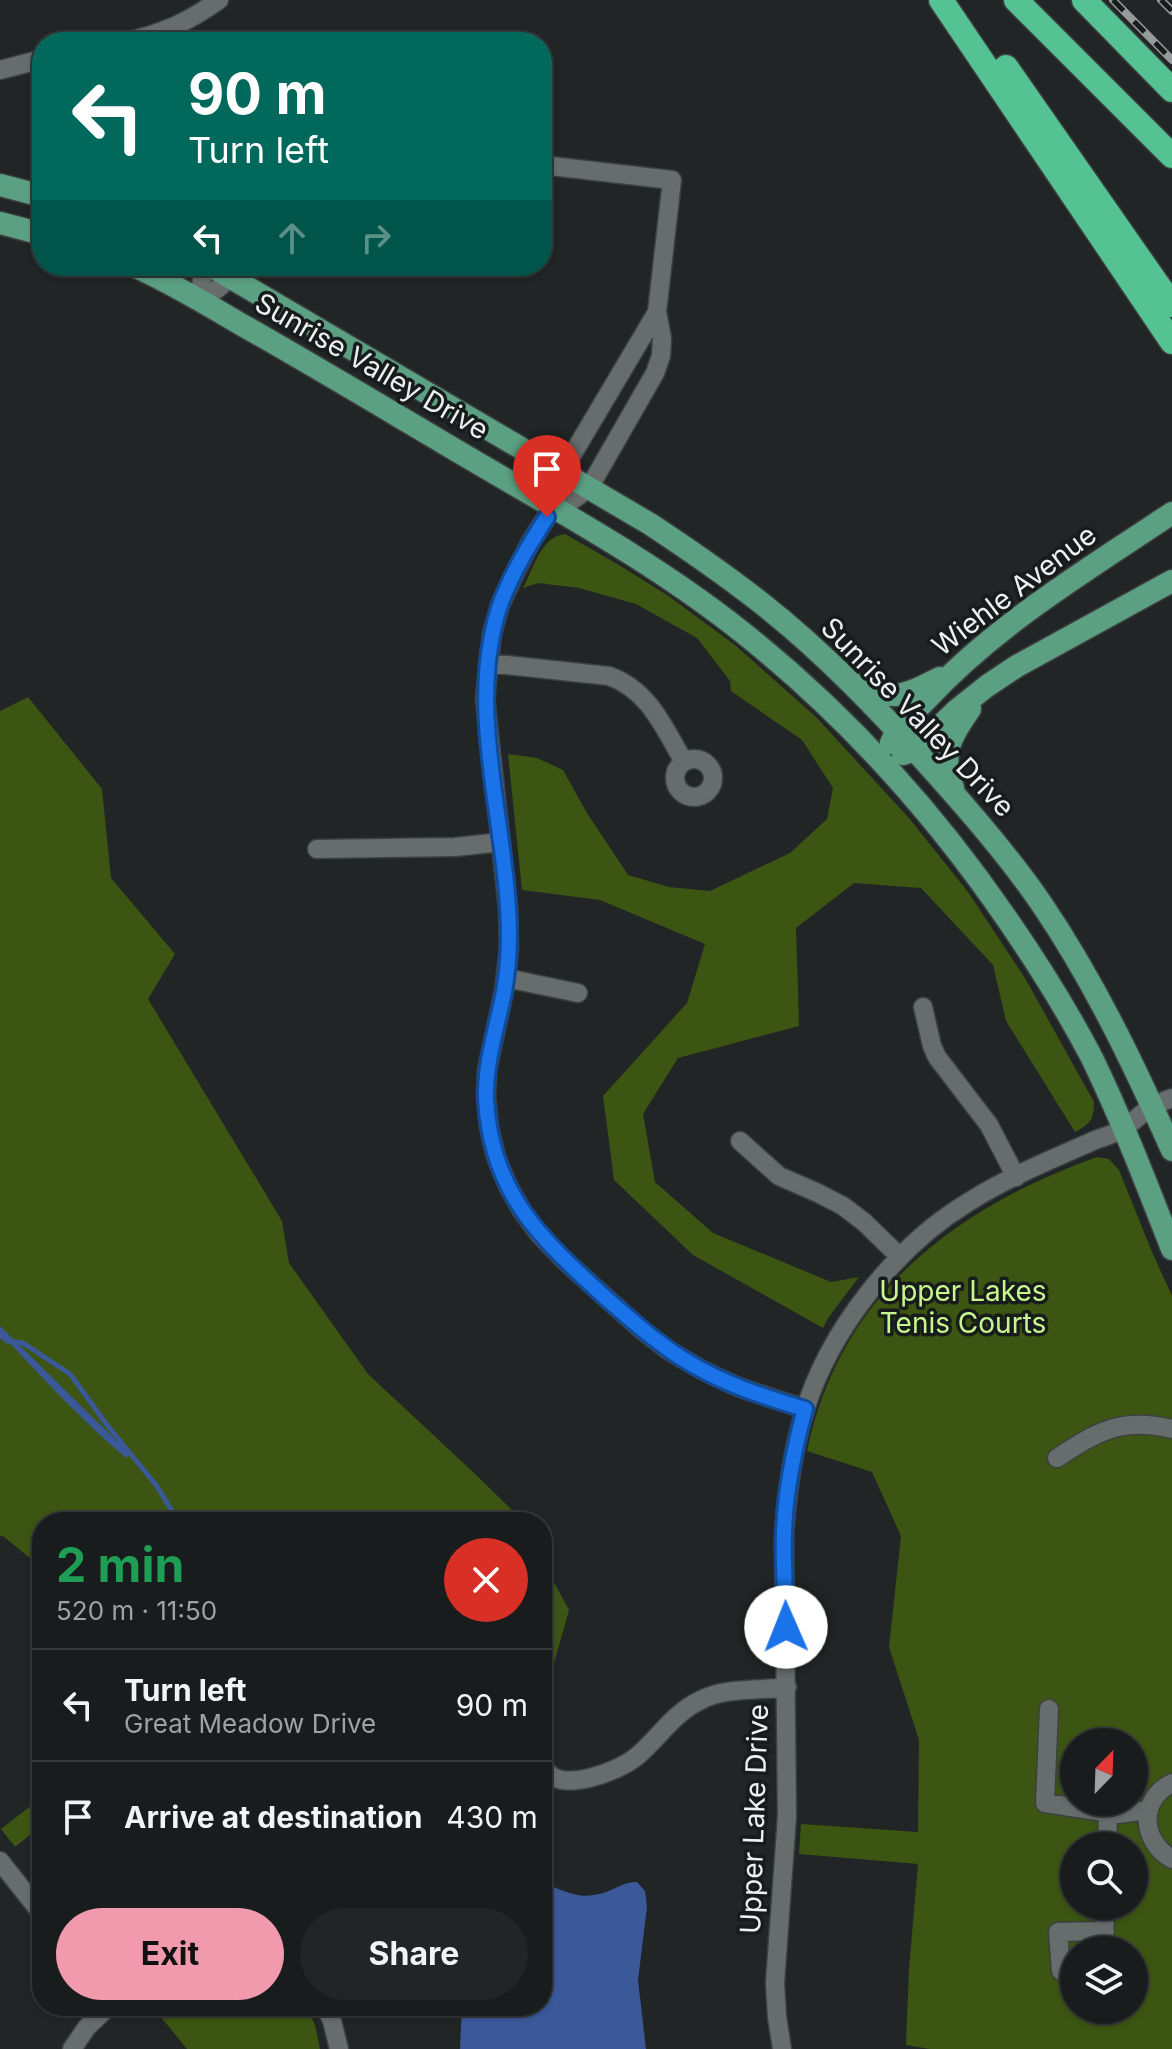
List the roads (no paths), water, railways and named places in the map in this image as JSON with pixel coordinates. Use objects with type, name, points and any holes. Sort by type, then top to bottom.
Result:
[{"type":"highway","points":[[941,0],[1172,342]]},
{"type":"highway","points":[[958,0],[1172,305]]},
{"type":"highway","points":[[1016,0],[1172,156]]},
{"type":"highway","points":[[1084,0],[1172,90]]},
{"type":"main road","points":[[0,185],[32,193]]},
{"type":"main road","points":[[0,223],[32,231]]},
{"type":"main road","name":"Sunrise Valley Drive","points":[[153,276],[200,300],[623,547],[741,631],[823,703],[883,761],[923,807],[986,887],[1043,973],[1090,1056],[1124,1129],[1172,1249]]},
{"type":"main road","name":"Sunrise Valley Drive","points":[[236,276],[704,559],[762,603],[849,682],[915,750],[1002,850],[1058,929],[1164,1113],[1172,1150]]},
{"type":"main road","name":"Wiehle Avenue","points":[[883,761],[896,730],[951,672],[1038,603],[1172,513]]},
{"type":"main road","points":[[883,761],[915,750],[958,709],[1017,666],[1172,581]]},
{"type":"main road","points":[[849,682],[891,697],[903,695],[951,672]]},
{"type":"main road","points":[[955,795],[947,773],[948,749],[961,722],[987,686]]},
{"type":"street","points":[[161,32],[191,20],[219,0]]},
{"type":"street","points":[[0,70],[32,62]]},
{"type":"street","points":[[552,166],[672,180],[657,312],[662,338],[661,356],[655,373],[589,488],[570,502],[553,507]]},
{"type":"street","points":[[200,300],[202,276]]},
{"type":"street","points":[[200,300],[219,289],[224,276]]},
{"type":"street","points":[[657,312],[562,472],[553,507],[530,543],[500,605],[492,634],[486,710],[508,908],[509,948],[487,1070],[489,1127],[496,1157],[508,1186],[539,1234],[642,1330],[702,1370],[738,1387],[805,1409]]},
{"type":"street","points":[[488,663],[609,676],[623,681],[647,700],[684,762]]},
{"type":"street","points":[[317,849],[455,847],[501,842]]},
{"type":"street","points":[[506,978],[578,993]]},
{"type":"street","points":[[923,1007],[937,1057],[989,1125],[1016,1177]]},
{"type":"street","name":"Upper Lake Drive","points":[[782,2049],[775,1983],[787,1816],[784,1536],[786,1497],[805,1409],[827,1359],[874,1285],[930,1229],[964,1204],[1016,1177],[1164,1113]]},
{"type":"street","points":[[740,1141],[779,1176],[843,1206],[900,1257]]},
{"type":"street","points":[[1057,1458],[1087,1438],[1118,1426],[1149,1423],[1172,1429]]},
{"type":"street","points":[[552,1776],[562,1781],[577,1780],[605,1774],[623,1766],[637,1756],[671,1720],[705,1697],[787,1687]]},
{"type":"street","points":[[1049,1709],[1045,1803],[1060,1805]]},
{"type":"street","points":[[1172,1783],[1156,1795],[1147,1821],[1154,1845],[1172,1859]]},
{"type":"street","points":[[0,1861],[32,1901]]},
{"type":"street","points":[[1060,1958],[1058,1932],[1078,1936]]},
{"type":"street","points":[[72,2049],[99,2016]]},
{"type":"street","points":[[330,2016],[339,2049]]},
{"type":"water","points":[[0,1326],[130,1454],[126,1458],[0,1333]]},
{"type":"water","points":[[637,1882],[645,1891],[647,1907],[638,1980],[646,2049],[460,2049],[462,2016],[552,2016],[552,1886],[588,1896]]},
{"type":"waterway","points":[[0,1335],[7,1341],[23,1343],[70,1374],[156,1485],[173,1512]]},
{"type":"railway","points":[[1113,0],[1172,60]]},
{"type":"railway","points":[[1161,0],[1172,11]]},
{"type":"park label","name":"Upper Lakes Tenis Courts","points":[[963,1307]]}]
